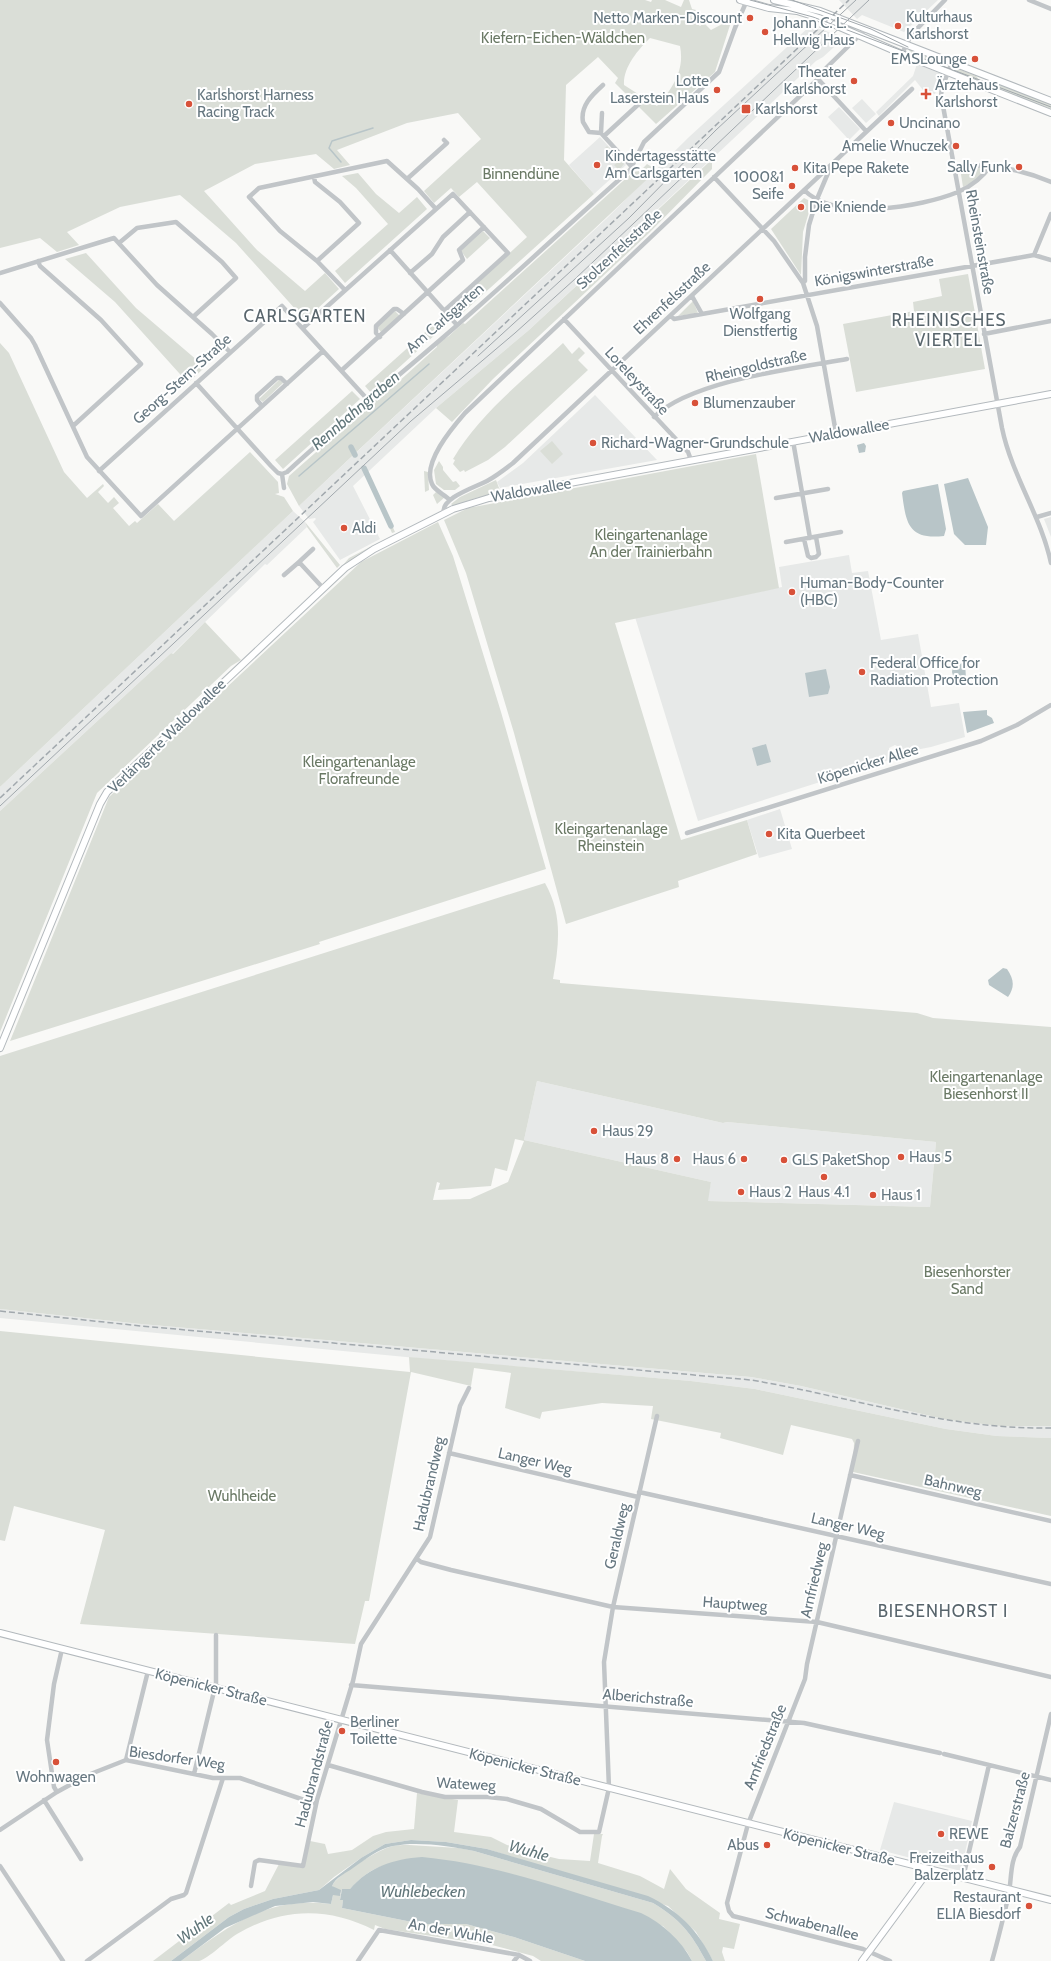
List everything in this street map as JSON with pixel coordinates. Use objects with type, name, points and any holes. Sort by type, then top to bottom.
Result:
[{"type":"main road","points":[[774,0],[810,8],[1051,101]]},
{"type":"main road","points":[[745,1],[769,8],[808,14],[902,54],[1051,112]]},
{"type":"main road","name":"Waldowallee","points":[[441,515],[467,503],[489,498],[836,432],[1051,394]]},
{"type":"main road","name":"Verlängerte Waldowallee","points":[[0,1048],[104,797],[154,747],[345,568],[363,555],[441,515]]},
{"type":"main road","name":"Köpenicker Straße","points":[[0,1633],[609,1788],[747,1827],[1051,1900]]},
{"type":"main road","points":[[862,1961],[921,1881],[925,1869]]},
{"type":"street","points":[[902,54],[912,34],[945,0]]},
{"type":"street","points":[[1029,0],[1051,9]]},
{"type":"street","name":"Am Carlsgarten","points":[[282,474],[287,472],[348,416],[369,401],[457,325],[631,166],[644,142],[719,72],[745,1]]},
{"type":"street","name":"Stolzenfelsstraße","points":[[450,500],[434,488],[430,474],[432,464],[443,442],[465,413],[818,79],[822,72],[866,29]]},
{"type":"street","name":"Rheinsteinstraße","points":[[952,62],[941,95],[1005,445],[1014,470],[1037,517],[1051,563]]},
{"type":"street","points":[[818,79],[866,132]]},
{"type":"street","points":[[603,85],[587,102],[582,120],[587,131],[602,135],[631,166]]},
{"type":"street","name":"Ehrenfelsstraße","points":[[450,500],[486,482],[513,463],[912,89]]},
{"type":"street","points":[[602,135],[641,102]]},
{"type":"street","points":[[602,113],[602,135]]},
{"type":"street","points":[[407,180],[447,143],[444,140]]},
{"type":"street","points":[[345,290],[317,261],[280,231],[249,197],[259,188],[387,161],[436,209]]},
{"type":"street","points":[[954,167],[969,164],[991,165],[1014,169],[1051,182]]},
{"type":"street","points":[[804,190],[817,199],[842,207],[872,210],[896,208],[959,192],[975,183],[991,165]]},
{"type":"street","points":[[803,283],[805,281],[806,242],[817,199],[831,166]]},
{"type":"street","points":[[314,176],[315,182],[340,202],[359,224],[317,261]]},
{"type":"street","points":[[714,177],[780,247],[803,283],[817,326],[836,432]]},
{"type":"street","points":[[369,401],[303,328],[453,194],[508,253],[444,311]]},
{"type":"street","points":[[410,273],[432,254],[443,237],[470,212]]},
{"type":"street","points":[[1034,255],[1051,214]]},
{"type":"street","points":[[119,243],[137,228],[176,222],[222,262],[236,278],[193,317]]},
{"type":"street","points":[[342,370],[463,260],[459,250],[484,227]]},
{"type":"street","points":[[0,273],[112,239],[116,240],[157,285],[230,352]]},
{"type":"street","points":[[390,250],[457,325]]},
{"type":"street","name":"Königswinterstraße","points":[[671,316],[674,319],[1034,255],[1051,260]]},
{"type":"street","points":[[38,261],[40,266],[101,320],[141,364],[73,426]]},
{"type":"street","points":[[692,296],[702,314]]},
{"type":"street","points":[[0,303],[30,338],[87,457],[141,516],[323,351]]},
{"type":"street","name":"Georg-Stern-Straße","points":[[99,471],[282,306],[303,328]]},
{"type":"street","points":[[380,337],[376,333],[376,326],[394,309],[397,309],[404,314]]},
{"type":"street","name":"Loreleystraße","points":[[564,319],[688,452],[691,460]]},
{"type":"street","points":[[984,334],[1051,321]]},
{"type":"street","name":"Rheingoldstraße","points":[[654,416],[682,398],[716,386],[752,376],[846,359]]},
{"type":"street","points":[[262,406],[257,400],[258,396],[277,378],[281,378],[287,384]]},
{"type":"street","points":[[196,383],[278,473],[282,474],[284,488]]},
{"type":"street","points":[[793,441],[802,494],[808,556],[811,558],[816,557],[819,554],[816,537]]},
{"type":"street","points":[[776,498],[828,489]]},
{"type":"street","points":[[441,515],[445,506],[450,500]]},
{"type":"street","points":[[1037,517],[1051,512]]},
{"type":"street","points":[[786,542],[841,532]]},
{"type":"street","points":[[284,575],[313,549]]},
{"type":"street","points":[[299,562],[323,588]]},
{"type":"street","name":"Köpenicker Allee","points":[[687,833],[981,741],[1017,725],[1051,705]]},
{"type":"street","name":"Hadubrandweg","points":[[376,1621],[430,1537],[460,1406],[468,1388]]},
{"type":"street","name":"Geraldweg","points":[[599,1832],[609,1788],[604,1662],[613,1607],[657,1416]]},
{"type":"street","name":"Arnfriedweg","points":[[805,1679],[807,1664],[858,1441]]},
{"type":"street","name":"Langer Weg","points":[[449,1453],[638,1497]]},
{"type":"street","name":"Bahnweg","points":[[850,1475],[1051,1521]]},
{"type":"street","name":"Langer Weg","points":[[639,1492],[1051,1584]]},
{"type":"street","name":"Hauptweg","points":[[417,1559],[421,1562],[451,1570],[613,1607],[817,1622],[1051,1677]]},
{"type":"street","name":"Hadubrandstraße","points":[[251,1886],[255,1862],[259,1860],[303,1866],[316,1804],[352,1685],[361,1644],[376,1621]]},
{"type":"street","points":[[194,1774],[215,1688],[216,1635]]},
{"type":"street","points":[[57,1792],[54,1787],[47,1740],[54,1684],[62,1649]]},
{"type":"street","points":[[126,1760],[148,1671]]},
{"type":"street","name":"Arnfriedstraße","points":[[729,1911],[727,1903],[747,1827],[805,1679]]},
{"type":"street","name":"Alberichstraße","points":[[352,1685],[810,1724],[989,1764],[1051,1780]]},
{"type":"street","name":"Balzerstraße","points":[[992,1961],[1009,1890],[1016,1852],[1020,1847],[1051,1714]]},
{"type":"street","name":"Biesdorfer Weg","points":[[0,1830],[57,1792],[88,1775],[126,1760],[194,1774],[223,1778],[240,1778],[316,1804]]},
{"type":"street","points":[[963,1878],[989,1764]]},
{"type":"street","name":"Wateweg","points":[[328,1765],[422,1792],[445,1797],[488,1796],[507,1799],[540,1809],[580,1832],[599,1832]]},
{"type":"street","points":[[87,1961],[171,1899],[184,1896],[223,1783],[223,1778]]},
{"type":"street","points":[[44,1800],[81,1859]]},
{"type":"street","points":[[0,1866],[63,1961]]},
{"type":"street","name":"Schwabenallee","points":[[729,1911],[733,1916],[869,1952],[890,1961]]},
{"type":"street","name":"An der Wuhle","points":[[358,1961],[379,1930],[519,1955],[530,1961]]},
{"type":"street","points":[[514,1961],[519,1955]]},
{"type":"shaded area","points":[[839,0],[938,0],[904,32],[862,15],[857,19]]},
{"type":"shaded area","points":[[810,26],[838,35],[837,37],[843,39],[823,57],[816,61],[716,155],[708,158],[708,162],[529,330],[436,408],[353,486],[380,539],[340,560],[313,522],[316,519],[309,519],[299,506],[606,219],[689,137]]},
{"type":"shaded area","points":[[917,64],[941,74],[935,94],[923,90],[915,80],[879,116],[876,112],[913,76]]},
{"type":"shaded area","points":[[862,99],[876,114],[866,123],[852,108]]},
{"type":"shaded area","points":[[839,107],[860,129],[849,140],[828,117]]},
{"type":"shaded area","name":"Kindertagesstätte Am Carlsgarten","points":[[600,137],[626,165],[594,194],[569,165]]},
{"type":"shaded area","name":"Richard-Wagner-Grundschule","points":[[595,395],[657,460],[500,488],[497,482],[523,463]]},
{"type":"shaded area","points":[[293,511],[305,522],[307,527],[267,565],[265,564],[172,654],[171,653],[0,811],[0,787]]},
{"type":"shaded area","points":[[1051,517],[1051,537],[1044,519]]},
{"type":"shaded area","points":[[849,555],[852,573],[868,571],[881,640],[918,634],[931,707],[959,703],[965,737],[931,747],[900,753],[899,747],[895,745],[889,748],[889,760],[698,821],[635,617],[782,587],[779,567]]},
{"type":"shaded area","name":"Kita Querbeet","points":[[780,809],[792,849],[759,858],[747,820]]},
{"type":"shaded area","points":[[537,1081],[723,1123],[727,1122],[936,1142],[930,1207],[707,1201],[711,1182],[524,1140]]},
{"type":"shaded area","points":[[0,1309],[141,1324],[751,1377],[801,1386],[948,1420],[1000,1426],[1051,1426],[1051,1438],[997,1436],[946,1429],[755,1389],[691,1381],[427,1359],[0,1318]]},
{"type":"shaded area","points":[[894,1802],[972,1821],[961,1871],[880,1850]]},
{"type":"green space","points":[[0,0],[645,0],[651,2],[652,0],[665,0],[681,7],[684,0],[689,0],[692,9],[696,10],[691,17],[700,26],[704,23],[711,30],[728,21],[731,22],[715,72],[656,124],[615,83],[618,78],[598,57],[566,85],[564,160],[594,194],[459,316],[451,307],[527,237],[477,182],[459,197],[451,188],[434,203],[424,191],[481,139],[458,113],[407,123],[337,150],[350,165],[334,169],[316,154],[255,164],[204,191],[257,250],[305,291],[325,273],[339,289],[305,320],[236,243],[180,195],[120,207],[67,232],[79,245],[57,252],[40,238],[0,248]],"holes":[[[650,38],[680,46],[681,64],[676,79],[668,93],[657,106],[624,85],[624,78],[632,59]]]},
{"type":"green space","points":[[909,49],[937,58],[935,64],[910,54]]},
{"type":"green space","points":[[956,68],[976,76],[982,83],[953,71]]},
{"type":"green space","points":[[989,81],[1051,104],[1051,109],[996,88]]},
{"type":"green space","points":[[607,146],[624,164],[619,170],[614,165],[618,162],[605,148]]},
{"type":"green space","points":[[708,158],[712,162],[712,169],[649,233],[493,379],[452,422],[436,408],[529,330],[708,163]]},
{"type":"green space","points":[[647,164],[657,170],[299,506],[287,484],[289,476],[349,423],[348,420],[362,412],[376,399],[377,401],[437,347],[436,344],[449,336],[463,323],[465,324],[633,172],[640,171]]},
{"type":"green space","points":[[983,167],[985,170],[973,182],[963,187],[960,168]]},
{"type":"green space","points":[[358,173],[376,194],[399,213],[417,197],[427,209],[345,283],[335,271],[388,224],[356,188],[342,176]]},
{"type":"green space","points":[[804,198],[812,202],[803,232],[801,275],[771,229]]},
{"type":"green space","points":[[483,231],[490,238],[467,259],[461,251]]},
{"type":"green space","points":[[86,253],[136,308],[205,367],[188,383],[115,302],[65,259]]},
{"type":"green space","points":[[968,274],[985,369],[856,392],[843,324],[914,311],[913,302],[942,296],[939,279]]},
{"type":"green space","points":[[693,301],[698,313],[678,316]]},
{"type":"green space","points":[[395,311],[400,316],[381,332],[377,327]]},
{"type":"green space","points":[[442,317],[448,323],[371,393],[365,386]]},
{"type":"green space","points":[[0,343],[9,353],[64,472],[87,498],[103,484],[104,486],[98,492],[108,503],[114,497],[119,503],[113,508],[129,526],[135,521],[137,523],[158,504],[174,521],[250,452],[278,482],[279,493],[275,494],[284,497],[293,511],[0,787]]},
{"type":"green space","points":[[563,343],[572,354],[579,347],[585,353],[578,360],[588,370],[505,447],[488,460],[465,472],[464,470],[460,472],[453,464],[455,460],[453,459],[464,442],[504,397]]},
{"type":"green space","points":[[280,379],[283,383],[263,402],[259,399]]},
{"type":"green space","points":[[352,391],[360,399],[283,469],[275,460]]},
{"type":"green space","points":[[552,441],[563,454],[552,464],[540,451]]},
{"type":"green space","points":[[756,454],[779,588],[615,623],[681,840],[747,820],[757,854],[678,881],[679,887],[566,924],[514,733],[466,573],[444,520],[468,508]]},
{"type":"green space","points":[[439,461],[443,467],[443,470],[453,482],[456,481],[460,486],[455,490],[444,490],[436,484],[434,470]]},
{"type":"green space","points":[[424,471],[428,472],[429,490],[425,492]]},
{"type":"green space","points":[[368,472],[395,532],[392,533],[366,474]]},
{"type":"green space","points":[[496,480],[501,493],[476,498],[453,506],[451,504],[460,497]]},
{"type":"green space","points":[[436,492],[445,497],[437,504],[433,495]]},
{"type":"green space","points":[[305,522],[340,565],[337,568],[307,527]]},
{"type":"green space","name":"Kleingartenanlage Florafreunde","points":[[438,522],[453,556],[501,712],[546,869],[319,942],[320,944],[10,1041],[109,797],[361,562]]},
{"type":"green space","points":[[370,547],[370,549],[344,566],[343,565],[349,558]]},
{"type":"green space","points":[[205,622],[241,660],[231,666],[97,793],[0,1032],[0,811],[171,653],[173,654]]},
{"type":"green space","points":[[545,883],[551,895],[557,918],[558,942],[553,979],[560,980],[560,983],[917,1013],[933,1018],[1051,1027],[1051,1426],[1000,1426],[948,1420],[801,1386],[751,1377],[141,1324],[0,1309],[0,1056]],"holes":[[[537,1081],[723,1123],[727,1122],[936,1142],[930,1207],[708,1201],[711,1182],[524,1140]],[[515,1139],[524,1141],[508,1182],[470,1199],[433,1200],[437,1182],[440,1183],[438,1190],[491,1186],[495,1168],[507,1171]]]},
{"type":"green space","name":"Wuhlheide","points":[[0,1331],[410,1372],[409,1357],[691,1381],[755,1389],[946,1429],[997,1436],[1051,1438],[1051,1516],[853,1472],[854,1443],[852,1439],[791,1425],[783,1455],[720,1438],[721,1433],[651,1419],[653,1406],[602,1403],[542,1412],[540,1419],[505,1408],[511,1373],[474,1368],[471,1386],[411,1372],[369,1601],[365,1601],[355,1644],[80,1624],[105,1530],[14,1506],[5,1541],[0,1540]]},
{"type":"green space","points":[[417,1793],[458,1800],[454,1832],[491,1837],[507,1845],[559,1859],[590,1861],[594,1834],[603,1834],[598,1863],[640,1876],[664,1889],[670,1869],[686,1889],[720,1913],[719,1919],[740,1924],[734,1949],[723,1947],[722,1952],[725,1961],[713,1961],[696,1932],[668,1906],[487,1849],[446,1842],[411,1840],[385,1844],[361,1858],[334,1877],[319,1890],[273,1899],[244,1909],[229,1917],[171,1961],[153,1961],[229,1903],[231,1905],[265,1891],[279,1864],[304,1868],[310,1841],[325,1844],[328,1854],[352,1850],[373,1836],[386,1832],[414,1829]]},
{"type":"green space","points":[[396,1845],[459,1848],[474,1851],[653,1903],[678,1921],[695,1942],[706,1961],[692,1961],[687,1952],[663,1926],[389,1864],[368,1873],[350,1889],[342,1889],[340,1899],[343,1900],[342,1908],[422,1924],[466,1924],[514,1937],[585,1961],[541,1961],[533,1956],[492,1945],[385,1929],[375,1925],[374,1930],[356,1922],[339,1917],[304,1913],[270,1919],[254,1925],[228,1940],[203,1960],[181,1961],[233,1925],[268,1909],[287,1904],[331,1904],[333,1895],[340,1895],[341,1893],[332,1886],[342,1875],[369,1857],[387,1848]]},
{"type":"water","points":[[864,443],[866,446],[865,452],[859,453],[857,445]]},
{"type":"water","points":[[968,478],[988,527],[986,545],[965,545],[954,534],[944,484]]},
{"type":"water","points":[[938,484],[946,529],[944,536],[932,537],[916,532],[911,527],[905,513],[902,493],[903,491]]},
{"type":"water","points":[[965,663],[966,678],[954,679],[952,672],[953,665]]},
{"type":"water","points":[[826,669],[830,687],[828,694],[809,697],[805,673]]},
{"type":"water","points":[[987,710],[987,715],[992,718],[994,723],[967,733],[963,712]]},
{"type":"water","points":[[766,744],[771,762],[757,766],[752,748]]},
{"type":"water","points":[[1003,968],[1007,969],[1013,983],[1012,990],[1008,997],[989,985],[988,980]]},
{"type":"water","points":[[411,1840],[446,1842],[487,1849],[648,1896],[669,1908],[686,1922],[701,1940],[713,1961],[706,1961],[695,1942],[678,1921],[653,1903],[474,1851],[444,1846],[412,1844],[393,1846],[383,1849],[341,1876],[333,1883],[332,1886],[341,1890],[340,1896],[333,1895],[331,1904],[313,1902],[275,1906],[225,1928],[181,1961],[171,1961],[229,1917],[244,1909],[273,1899],[319,1890],[361,1858],[385,1844]]},
{"type":"water","name":"Wuhlebecken","points":[[422,1857],[478,1866],[533,1879],[641,1913],[663,1927],[677,1939],[688,1953],[692,1961],[585,1961],[514,1937],[466,1924],[422,1924],[342,1908],[343,1900],[340,1900],[342,1889],[350,1889],[365,1875],[391,1862]]},
{"type":"waterway","points":[[341,162],[329,148],[332,141],[373,128]]},
{"type":"waterway","name":"Rennbahngraben","points":[[299,476],[429,364]]},
{"type":"waterway","name":"Rennbahngraben","points":[[351,447],[355,455]]},
{"type":"waterway","name":"Rennbahngraben","points":[[364,468],[391,526]]},
{"type":"tram line","points":[[750,0],[813,17],[1051,107]]},
{"type":"tram line","points":[[792,0],[871,29],[908,47]]},
{"type":"tram line","points":[[478,356],[629,218],[716,130],[856,0]]},
{"type":"tram line","points":[[0,806],[411,421],[515,333],[575,279],[869,0]]},
{"type":"railway","points":[[0,798],[849,0]]},
{"type":"railway","points":[[0,1311],[141,1326],[751,1380],[937,1418],[975,1424],[1051,1428]]},
{"type":"place","name":"Netto Marken-Discount","points":[[750,18]]},
{"type":"place","name":"Kulturhaus Karlshorst","points":[[898,26]]},
{"type":"place","name":"Johann C. L. Hellwig Haus","points":[[765,32]]},
{"type":"place","name":"EMSLounge","points":[[975,59]]},
{"type":"place","name":"Theater Karlshorst","points":[[854,81]]},
{"type":"place","name":"Lotte Laserstein Haus","points":[[717,90]]},
{"type":"place","name":"Ärztehaus Karlshorst","points":[[926,94]]},
{"type":"place","name":"Karlshorst Harness Racing Track","points":[[189,104]]},
{"type":"place","name":"Karlshorst","points":[[746,109]]},
{"type":"place","name":"Uncinano","points":[[891,123]]},
{"type":"place","name":"Amelie Wnuczek","points":[[956,146]]},
{"type":"place","name":"Kindertagesstätte Am Carlsgarten","points":[[597,165]]},
{"type":"place","name":"Sally Funk","points":[[1019,167]]},
{"type":"place","name":"Kita Pepe Rakete","points":[[795,168]]},
{"type":"place","name":"1000&1 Seife","points":[[792,186]]},
{"type":"place","name":"Die Kniende","points":[[801,207]]},
{"type":"place","name":"Wolfgang Dienstfertig","points":[[760,299]]},
{"type":"place","name":"Blumenzauber","points":[[695,403]]},
{"type":"place","name":"Richard-Wagner-Grundschule","points":[[593,443]]},
{"type":"place","name":"Aldi","points":[[344,528]]},
{"type":"place","name":"Human-Body-Counter (HBC)","points":[[792,592]]},
{"type":"place","name":"Federal Office for Radiation Protection","points":[[862,672]]},
{"type":"place","name":"Kita Querbeet","points":[[769,834]]},
{"type":"place","name":"Haus 29","points":[[594,1131]]},
{"type":"place","name":"Haus 5","points":[[901,1157]]},
{"type":"place","name":"Haus 8","points":[[677,1159]]},
{"type":"place","name":"Haus 6","points":[[744,1159]]},
{"type":"place","name":"GLS PaketShop","points":[[784,1160]]},
{"type":"place","name":"Haus 4.1","points":[[824,1177]]},
{"type":"place","name":"Haus 2","points":[[741,1192]]},
{"type":"place","name":"Haus 1","points":[[873,1195]]},
{"type":"place","name":"Berliner Toilette","points":[[342,1731]]},
{"type":"place","name":"Wohnwagen","points":[[56,1762]]},
{"type":"place","name":"REWE","points":[[941,1834]]},
{"type":"place","name":"Abus","points":[[767,1845]]},
{"type":"place","name":"Freizeithaus Balzerplatz","points":[[992,1867]]},
{"type":"place","name":"Restaurant ELIA Biesdorf","points":[[1029,1906]]},
{"type":"district","name":"CARLSGARTEN","points":[[305,316]]},
{"type":"district","name":"RHEINISCHES VIERTEL","points":[[949,330]]},
{"type":"district","name":"BIESENHORST I","points":[[943,1611]]},
{"type":"park label","name":"Kiefern-Eichen-Wäldchen","points":[[563,38]]},
{"type":"park label","name":"Binnendüne","points":[[521,174]]},
{"type":"park label","name":"Kleingartenanlage An der Trainierbahn","points":[[651,544]]},
{"type":"park label","name":"Kleingartenanlage Rheinstein","points":[[611,838]]},
{"type":"park label","name":"Kleingartenanlage Biesenhorst II","points":[[986,1086]]},
{"type":"park label","name":"Biesenhorster Sand","points":[[967,1280]]},
{"type":"water label","name":"Wuhle","points":[[529,1850]]},
{"type":"water label","name":"Wuhle","points":[[195,1928]]}]
